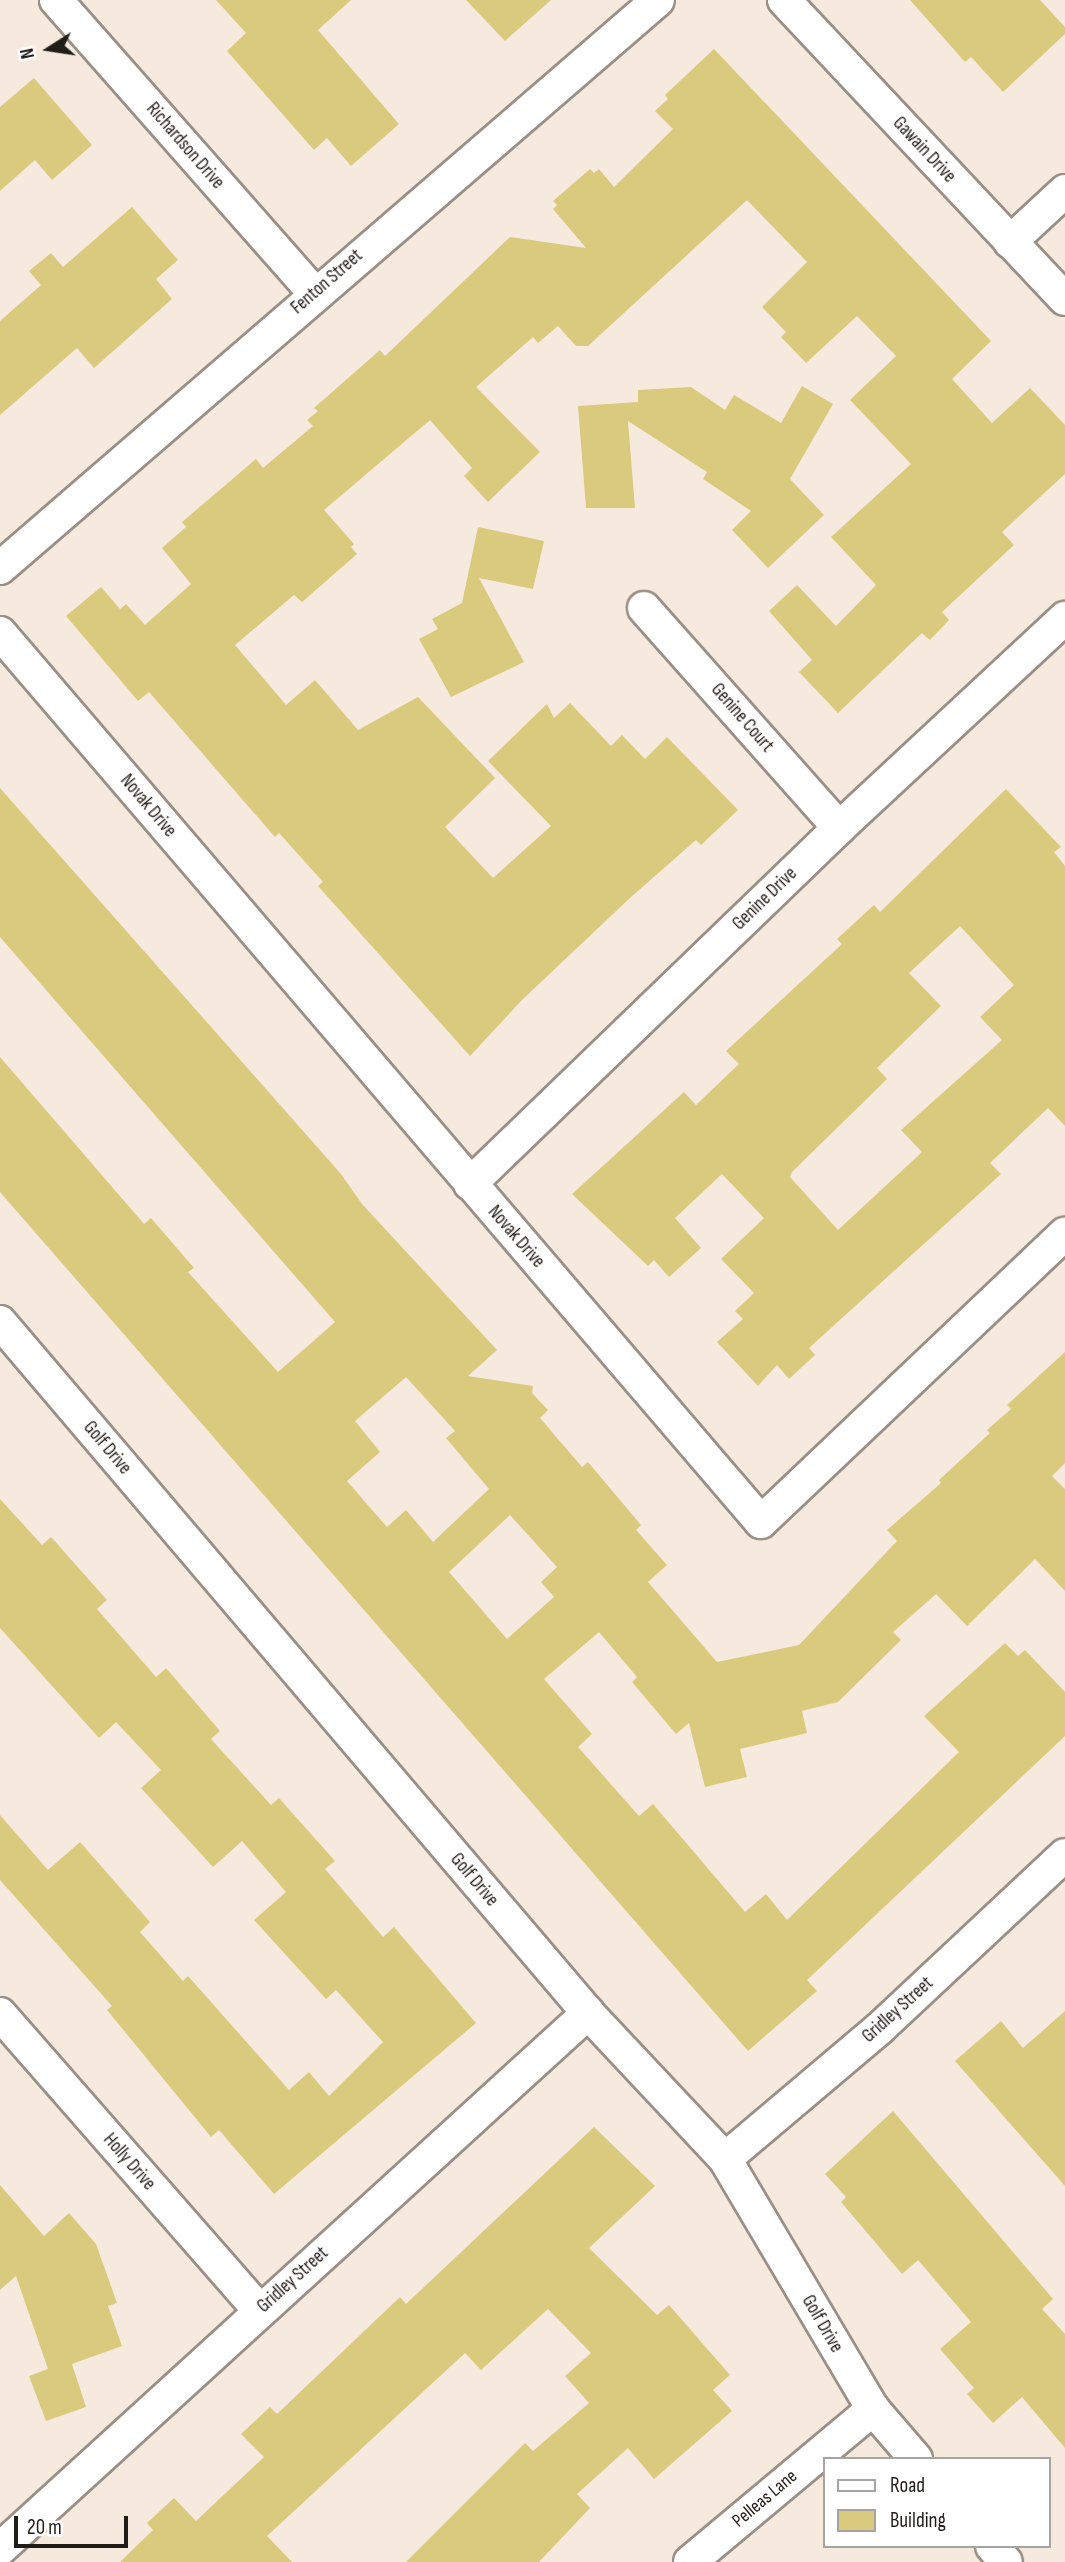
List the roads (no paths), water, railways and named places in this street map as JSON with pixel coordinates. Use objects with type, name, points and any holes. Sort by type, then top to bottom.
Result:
[{"type":"street","name":"Richardson Drive","points":[[56,0],[314,293]]},
{"type":"street","name":"Fenton Street","points":[[0,568],[314,293],[658,0]]},
{"type":"street","name":"Gawain Drive","points":[[784,0],[1065,299]]},
{"type":"street","points":[[1010,242],[1065,191]]},
{"type":"street","name":"Genine Court","points":[[645,608],[839,828]]},
{"type":"street","name":"Genine Drive","points":[[470,1184],[839,828],[1065,618]]},
{"type":"street","name":"Novak Drive","points":[[0,633],[761,1522],[1065,1234]]},
{"type":"street","name":"Golf Drive","points":[[0,1322],[588,2013],[725,2159],[873,2409],[914,2457]]},
{"type":"street","name":"Gridley Street","points":[[725,2159],[1059,1874]]},
{"type":"street","name":"Gridley Street","points":[[0,2549],[259,2310],[588,2013]]},
{"type":"street","name":"Holly Drive","points":[[0,2014],[259,2310]]},
{"type":"street","name":"Pelleas Lane","points":[[690,2562],[873,2409]]},
{"type":"street","points":[[994,2548],[1006,2562]]}]
